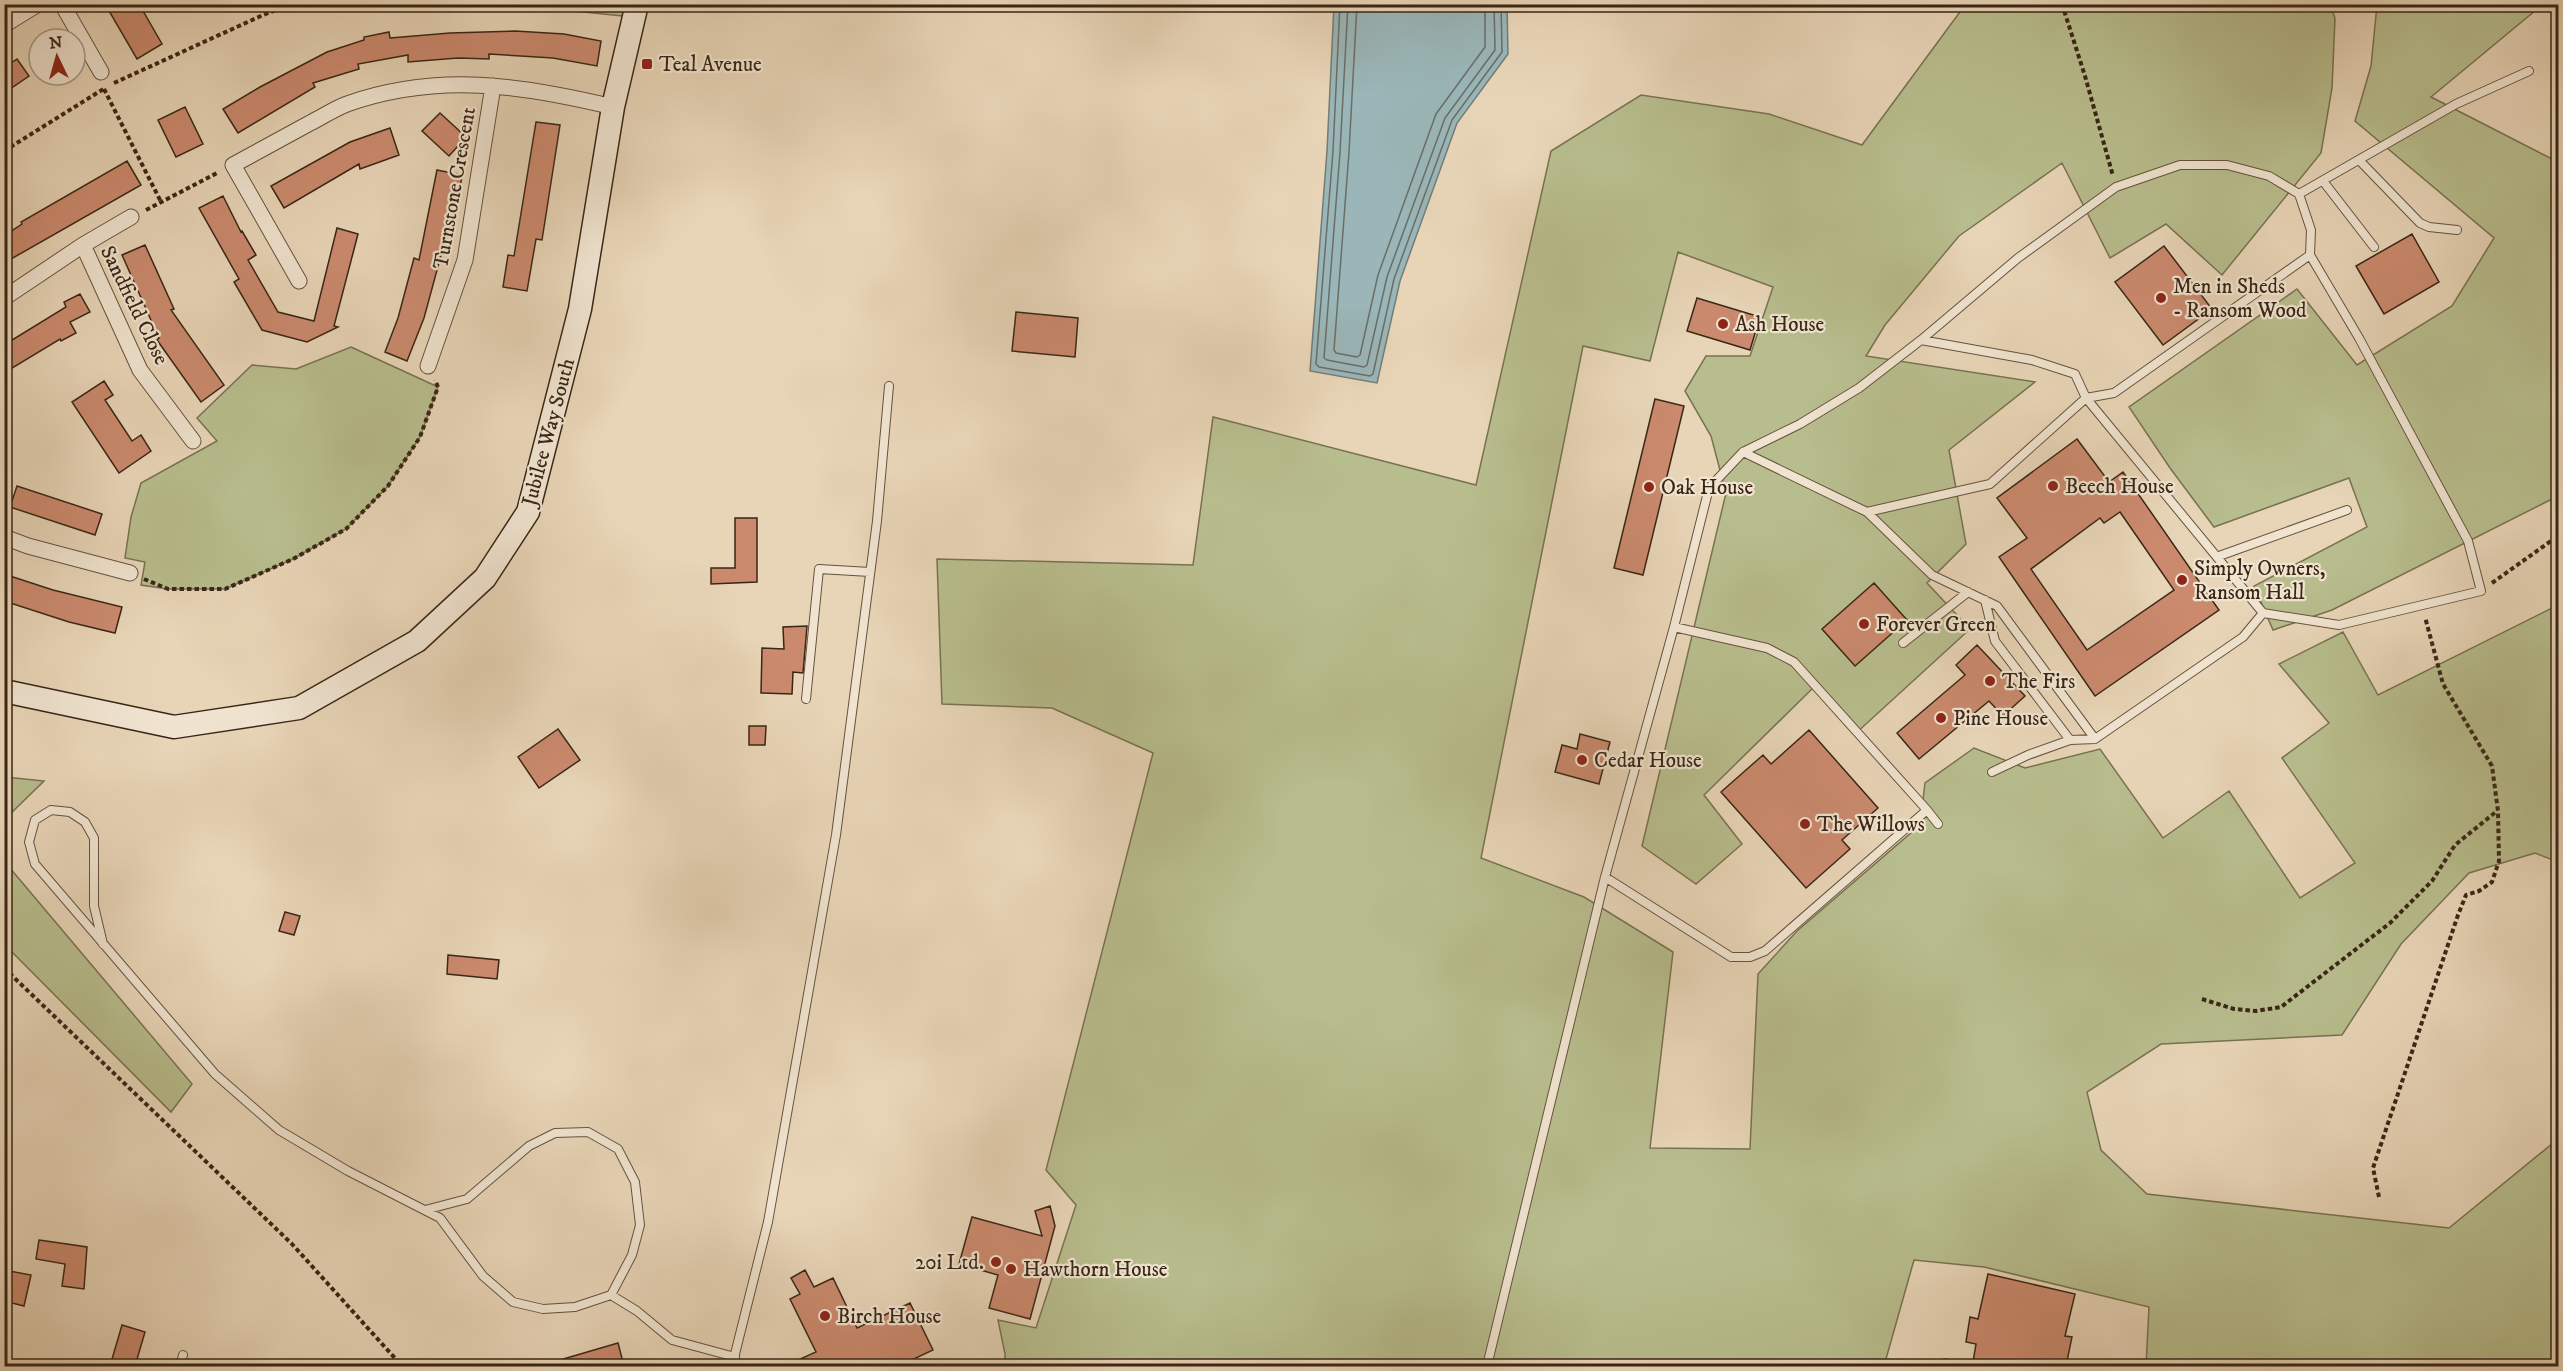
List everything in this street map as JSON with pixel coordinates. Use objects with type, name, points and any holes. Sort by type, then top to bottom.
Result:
[{"type":"street","points":[[4,25],[38,4]]},
{"type":"street","points":[[62,4],[101,72]]},
{"type":"street","name":"Jubilee Way South","points":[[4,691],[174,727],[299,708],[417,641],[485,578],[528,512],[580,309],[613,107],[637,4]]},
{"type":"street","points":[[299,281],[233,165],[344,105],[396,90],[452,83],[493,86],[562,94],[613,107]]},
{"type":"street","name":"Turnstone Crescent","points":[[428,366],[465,260],[493,86]]},
{"type":"street","points":[[4,298],[83,245],[131,217]]},
{"type":"street","name":"Sandfield Close","points":[[83,245],[140,370],[193,441]]},
{"type":"street","points":[[4,537],[28,546],[130,573]]},
{"type":"lane","points":[[2299,194],[2456,104],[2529,71]]},
{"type":"lane","points":[[2359,160],[2420,223],[2429,227],[2457,230]]},
{"type":"lane","points":[[1487,1366],[1605,877],[1674,627],[1709,488],[1743,452],[1800,424],[1859,388],[1921,340],[2018,258],[2116,186],[2180,165],[2227,165],[2269,176],[2299,194],[2311,231],[2310,255],[2360,338],[2468,541],[2481,591],[2339,625],[2263,613],[2086,398],[2075,374],[2032,360],[1921,340]]},
{"type":"lane","points":[[2323,181],[2374,248]]},
{"type":"lane","points":[[1867,512],[1990,484],[2086,398],[2114,393],[2310,255]]},
{"type":"lane","points":[[732,1366],[768,1222],[834,847],[870,572],[889,386]]},
{"type":"lane","points":[[1743,452],[1867,512],[1932,575],[1997,606],[2095,739]]},
{"type":"lane","points":[[2218,556],[2347,510]]},
{"type":"lane","points":[[806,699],[819,569],[870,572]]},
{"type":"lane","points":[[1903,643],[1968,592]]},
{"type":"lane","points":[[1985,600],[1995,642],[2070,740]]},
{"type":"lane","points":[[1992,772],[2028,755],[2070,740],[2095,739],[2243,637],[2263,613]]},
{"type":"lane","points":[[1674,627],[1767,648],[1794,662],[1938,824]]},
{"type":"lane","points":[[103,944],[94,906],[94,838],[85,822],[70,812],[51,810],[35,820],[29,842],[35,864],[103,944],[215,1074],[279,1130],[348,1171],[440,1218],[483,1276],[513,1302],[543,1309],[575,1307],[611,1295],[632,1255],[640,1226],[635,1182],[618,1149],[588,1132],[555,1133],[529,1146],[467,1199],[425,1210]]},
{"type":"lane","points":[[1605,877],[1731,957],[1750,957],[1765,951],[1927,810]]},
{"type":"lane","points":[[611,1295],[638,1311],[672,1340],[735,1357]]},
{"type":"lane","points":[[180,1366],[183,1355]]},
{"type":"path","points":[[4,151],[104,89],[166,58],[291,4]]},
{"type":"path","points":[[2062,4],[2116,186]]},
{"type":"path","points":[[104,89],[161,202]]},
{"type":"path","points":[[131,217],[233,165]]},
{"type":"path","points":[[130,573],[168,589],[225,589],[293,559],[346,529],[388,486],[420,437],[438,387],[428,366]]},
{"type":"path","points":[[2481,591],[2559,536]]},
{"type":"path","points":[[2379,1197],[2373,1168],[2458,915],[2466,896],[2492,882],[2499,861],[2498,810],[2492,766],[2443,684],[2422,605]]},
{"type":"path","points":[[2202,999],[2234,1009],[2256,1011],[2281,1007],[2390,923],[2432,881],[2455,845],[2498,810]]},
{"type":"path","points":[[4,968],[292,1244],[402,1366]]},
{"type":"path","points":[[2551,1366],[2559,1360]]},
{"type":"green space","points":[[516,5],[625,5],[622,16]]},
{"type":"green space","points":[[1965,5],[2330,5],[2335,18],[2332,88],[2321,153],[2222,275],[2166,224],[2110,258],[2062,163],[1959,236],[1885,325],[1866,356],[2035,382],[1949,450],[1966,544],[1927,583],[1970,629],[1855,734],[1814,687],[1704,795],[1742,844],[1696,884],[1642,846],[1726,493],[1711,436],[1685,391],[1706,356],[1750,356],[1773,287],[1678,252],[1650,361],[1583,346],[1481,858],[1584,897],[1673,952],[1650,1148],[1750,1149],[1758,974],[1797,931],[1920,825],[1925,783],[1974,748],[2025,768],[2100,749],[2163,838],[2229,791],[2300,898],[2355,863],[2282,758],[2329,723],[2279,664],[2343,632],[2378,695],[2558,605],[2558,862],[2535,853],[2469,873],[2401,944],[2342,1035],[2161,1044],[2087,1092],[2101,1150],[2147,1194],[2449,1228],[2558,1139],[2558,1366],[2146,1366],[2149,1307],[1984,1267],[1914,1260],[1884,1366],[1005,1366],[1005,1354],[998,1320],[1036,1328],[1076,1205],[1046,1170],[1153,753],[1052,708],[942,704],[937,559],[1193,565],[1213,417],[1476,485],[1551,151],[1641,95],[1769,114],[1862,145]]},
{"type":"green space","points":[[2377,5],[2542,5],[2431,97],[2558,162],[2558,496],[2332,610],[2273,630],[2254,586],[2367,527],[2349,478],[2214,527],[2170,468],[2129,407],[2297,289],[2357,365],[2452,306],[2494,238],[2355,121],[2371,66]]},
{"type":"green space","points":[[351,347],[438,387],[420,437],[388,486],[346,529],[293,559],[225,589],[168,589],[141,585],[145,562],[125,558],[131,517],[141,483],[217,441],[197,418],[252,365],[296,369]]},
{"type":"green space","points":[[4,777],[44,781],[5,819]]},
{"type":"green space","points":[[4,861],[192,1084],[171,1112],[5,945]]},
{"type":"water","points":[[1334,5],[1507,5],[1508,54],[1457,123],[1400,281],[1377,383],[1310,371],[1327,151]]},
{"type":"building","points":[[105,4],[139,4],[162,44],[137,59]]},
{"type":"building","points":[[515,31],[564,34],[601,41],[597,66],[553,58],[489,54],[489,59],[458,58],[408,62],[408,55],[358,64],[359,69],[313,83],[315,87],[238,133],[223,109],[327,52],[364,40],[364,37],[389,32],[390,38]]},
{"type":"building","points":[[17,59],[27,73],[27,77],[4,93],[4,68]]},
{"type":"building","points":[[185,107],[203,144],[176,157],[158,120]]},
{"type":"building","points":[[440,113],[466,137],[449,156],[422,131]]},
{"type":"building","points":[[536,122],[560,125],[542,240],[536,239],[527,291],[503,287],[508,255],[514,256]]},
{"type":"building","points":[[390,128],[399,155],[360,169],[359,164],[284,208],[271,186],[350,142]]},
{"type":"building","points":[[127,161],[141,185],[4,263],[4,236],[22,224],[21,222]]},
{"type":"building","points":[[437,170],[462,175],[458,202],[453,201],[445,248],[443,248],[424,318],[407,361],[385,352],[398,318],[414,258],[419,260]]},
{"type":"building","points":[[223,196],[241,232],[256,255],[248,260],[278,312],[314,321],[337,228],[358,234],[334,326],[338,327],[307,342],[262,330],[234,282],[239,279],[199,208]]},
{"type":"building","points":[[2412,234],[2439,282],[2384,314],[2356,266]]},
{"type":"building","points":[[145,245],[174,309],[171,310],[224,385],[201,402],[157,340],[159,338],[122,255]]},
{"type":"building","points":[[2164,246],[2212,309],[2163,345],[2115,282]]},
{"type":"building","points":[[80,294],[90,312],[70,322],[76,333],[61,341],[60,339],[4,373],[4,345],[66,307],[64,302]]},
{"type":"building","name":"Ash House","points":[[1697,298],[1760,317],[1750,350],[1687,331]]},
{"type":"building","points":[[1016,312],[1078,318],[1075,357],[1012,351]]},
{"type":"building","points":[[104,381],[113,395],[105,400],[132,441],[141,435],[151,451],[119,473],[72,402]]},
{"type":"building","name":"Oak House","points":[[1655,399],[1684,406],[1643,575],[1614,568]]},
{"type":"building","name":"Simply Owners, Ransom Hall","points":[[2077,439],[2109,482],[2123,472],[2219,610],[2095,696],[1999,557],[2027,538],[1997,498]],"holes":[[[2120,512],[2174,590],[2087,650],[2031,569],[2100,518],[2104,523]]]},
{"type":"building","points":[[17,486],[102,514],[95,535],[10,507]]},
{"type":"building","points":[[735,518],[757,518],[757,582],[711,584],[711,568],[735,568]]},
{"type":"building","points":[[10,576],[53,590],[122,607],[115,633],[69,622],[4,601],[4,591]]},
{"type":"building","name":"Forever Green","points":[[1874,583],[1907,620],[1855,666],[1822,629]]},
{"type":"building","points":[[807,626],[803,673],[793,672],[792,694],[761,693],[762,648],[784,649],[783,627]]},
{"type":"building","points":[[1977,645],[2025,696],[2003,716],[1989,701],[1919,759],[1897,733],[1965,675],[1956,665]]},
{"type":"building","points":[[749,726],[766,726],[765,745],[749,745]]},
{"type":"building","points":[[558,729],[580,760],[539,788],[518,757]]},
{"type":"building","name":"The Willows","points":[[1809,730],[1878,808],[1842,840],[1850,849],[1806,888],[1721,792],[1763,755],[1771,764]]},
{"type":"building","name":"Cedar House","points":[[1580,734],[1610,742],[1599,784],[1555,772],[1562,745],[1577,749]]},
{"type":"building","points":[[285,912],[300,916],[294,935],[279,931]]},
{"type":"building","points":[[448,955],[499,960],[497,979],[447,974]]},
{"type":"building","name":"Hawthorn House","points":[[1050,1206],[1055,1226],[1030,1319],[989,1308],[998,1275],[959,1264],[972,1217],[1042,1236],[1035,1211]]},
{"type":"building","points":[[39,1240],[87,1247],[84,1289],[62,1286],[65,1264],[36,1259]]},
{"type":"building","points":[[4,1270],[31,1275],[24,1306],[4,1301]]},
{"type":"building","name":"Birch House","points":[[805,1270],[814,1287],[833,1278],[857,1328],[910,1303],[933,1350],[899,1366],[785,1366],[816,1352],[790,1299],[800,1294],[791,1278]]},
{"type":"building","points":[[1988,1274],[2075,1294],[2065,1336],[2072,1337],[2066,1366],[1996,1366],[1973,1362],[1976,1344],[1966,1342],[1970,1317],[1978,1319]]},
{"type":"building","points":[[122,1325],[145,1332],[135,1366],[110,1366]]},
{"type":"building","points":[[618,1343],[624,1366],[554,1366],[553,1362]]},
{"type":"place","name":"Teal Avenue","points":[[647,64]]},
{"type":"place","name":"Men in Sheds - Ransom Wood","points":[[2161,298]]},
{"type":"place","name":"Ash House","points":[[1723,324]]},
{"type":"place","name":"Beech House","points":[[2053,486]]},
{"type":"place","name":"Oak House","points":[[1649,487]]},
{"type":"place","name":"Simply Owners, Ransom Hall","points":[[2182,580]]},
{"type":"place","name":"Forever Green","points":[[1864,624]]},
{"type":"place","name":"The Firs","points":[[1990,681]]},
{"type":"place","name":"Pine House","points":[[1941,718]]},
{"type":"place","name":"Cedar House","points":[[1582,760]]},
{"type":"place","name":"The Willows","points":[[1805,824]]},
{"type":"place","name":"20i Ltd.","points":[[996,1262]]},
{"type":"place","name":"Hawthorn House","points":[[1011,1269]]},
{"type":"place","name":"Birch House","points":[[825,1316]]}]
